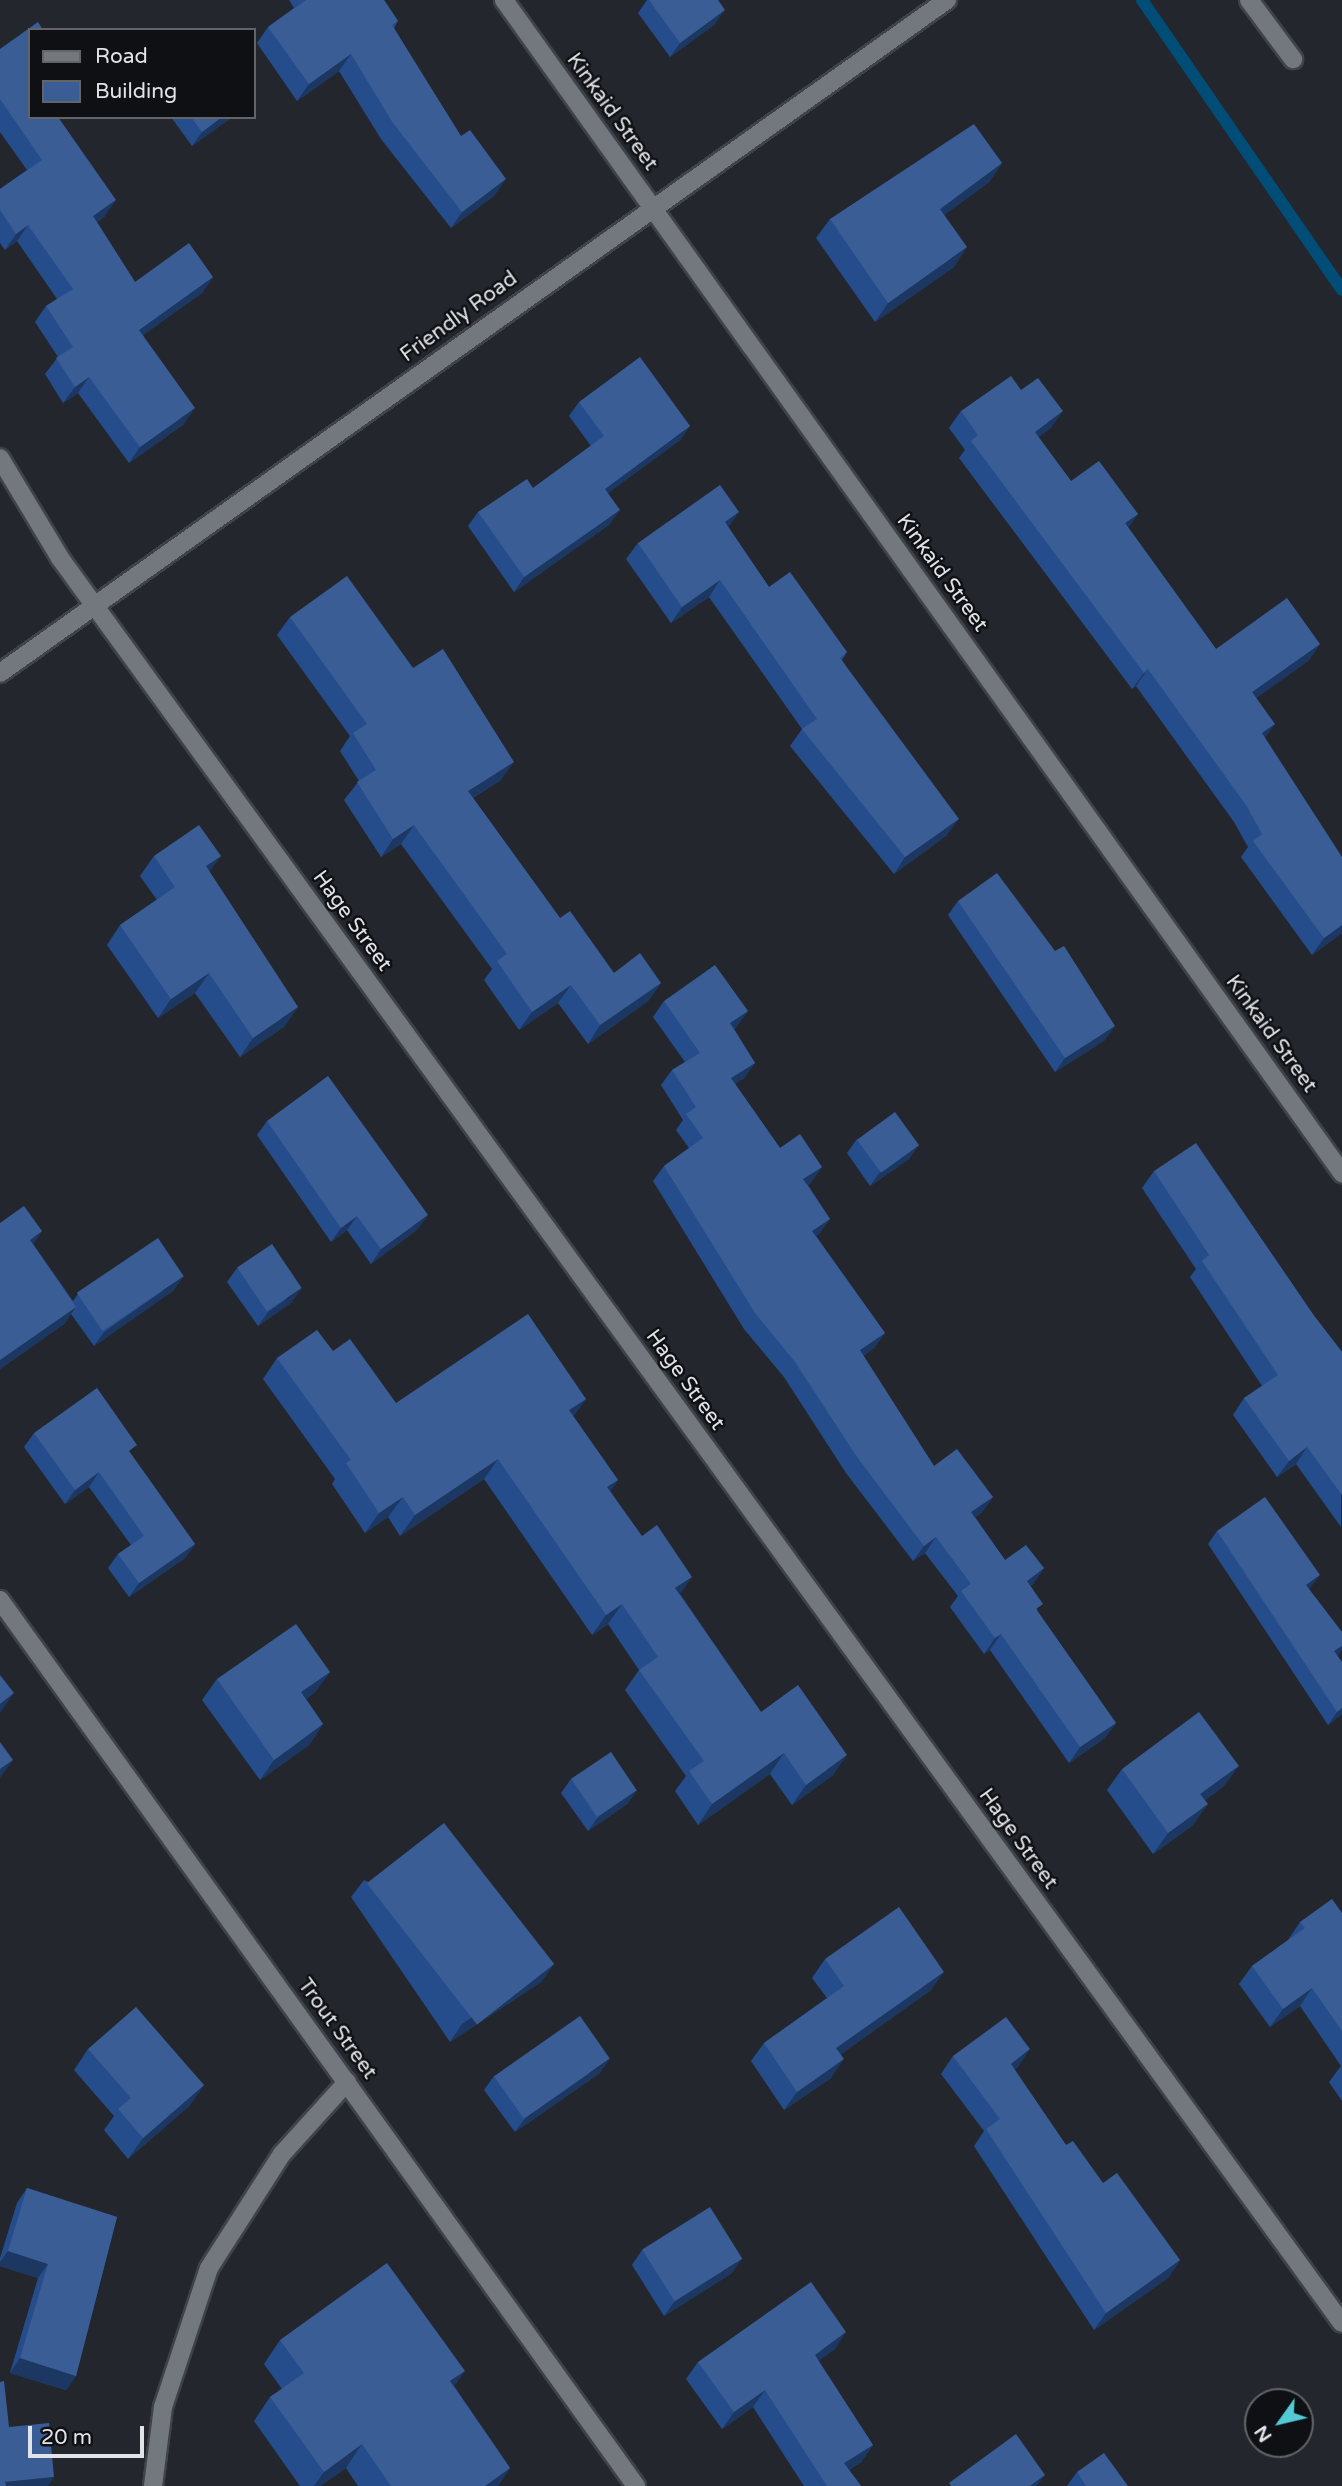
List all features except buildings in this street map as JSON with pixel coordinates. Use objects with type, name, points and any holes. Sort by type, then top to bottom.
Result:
[{"type":"street","name":"Kinkaid Street","points":[[504,0],[1342,1173]]},
{"type":"street","name":"Friendly Road","points":[[0,673],[652,207],[947,0]]},
{"type":"street","points":[[1249,0],[1293,59]]},
{"type":"street","name":"Hage Street","points":[[0,458],[95,606],[1342,2323]]},
{"type":"street","name":"Trout Street","points":[[0,1600],[636,2486]]},
{"type":"street","points":[[153,2486],[163,2407],[209,2268],[282,2154],[347,2082]]},
{"type":"waterway","points":[[1142,0],[1342,290]]}]
